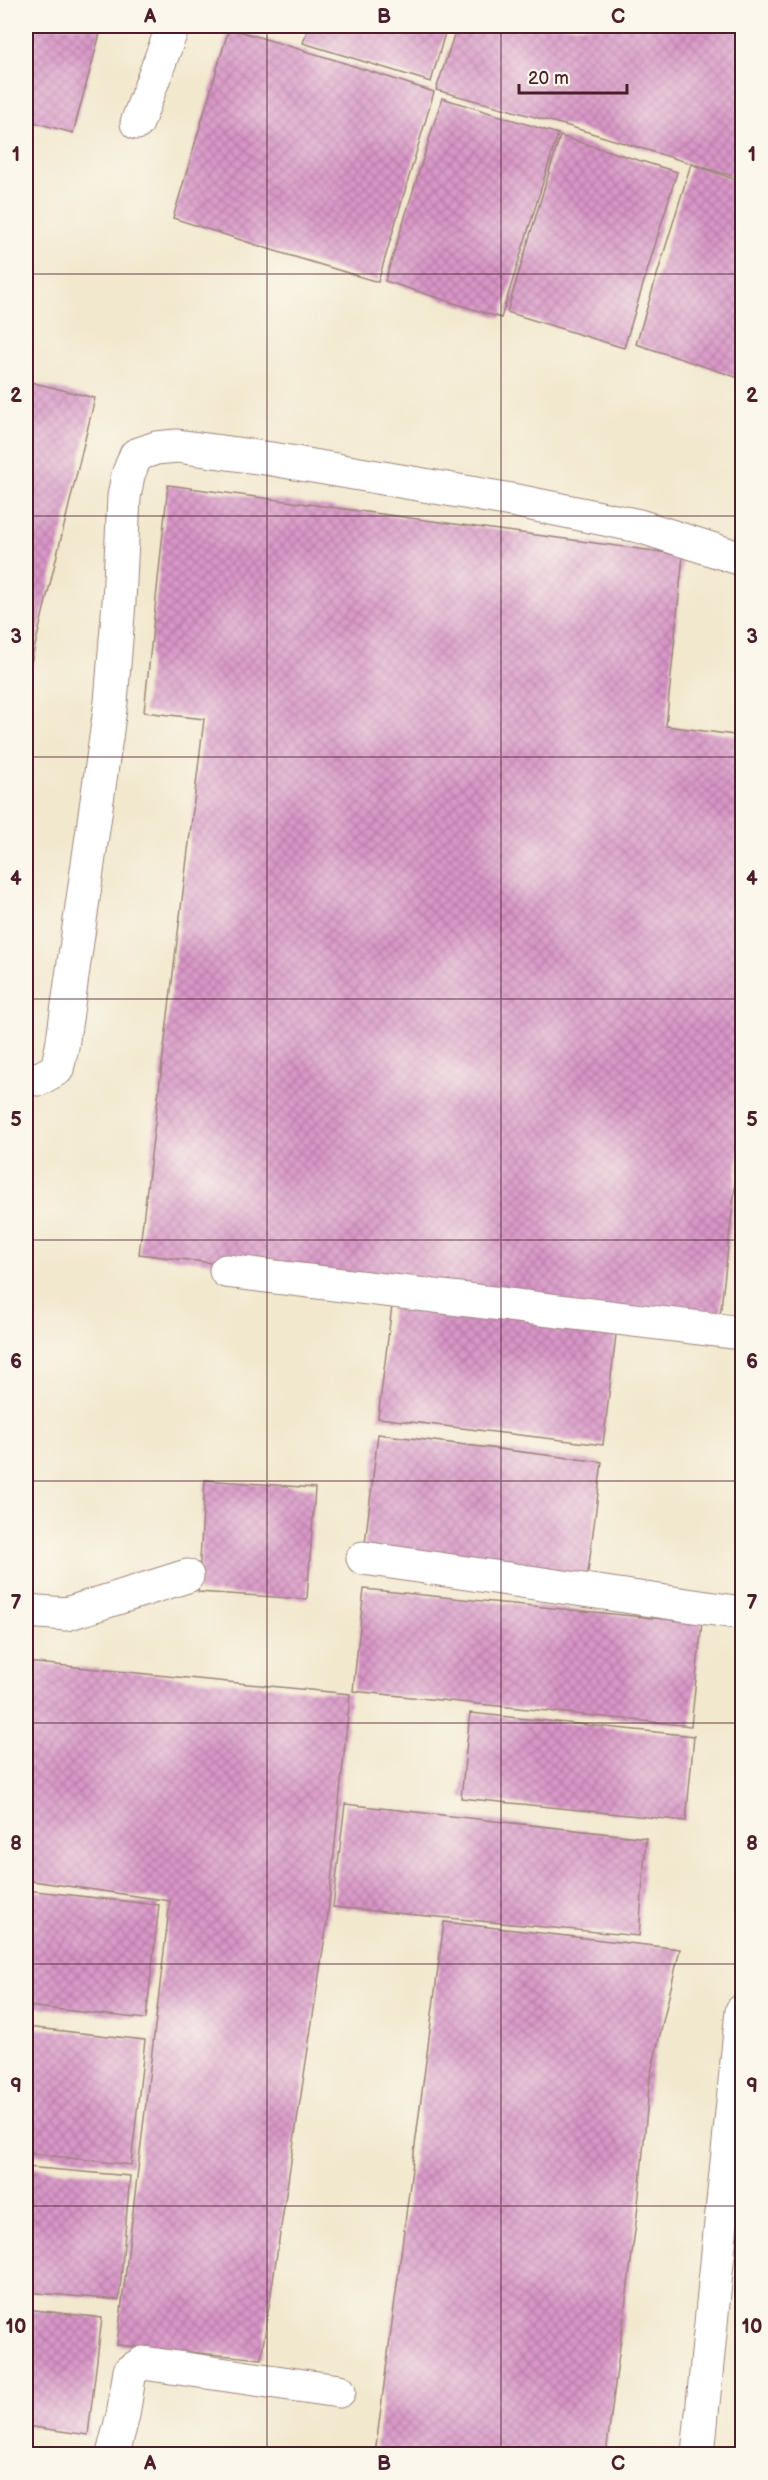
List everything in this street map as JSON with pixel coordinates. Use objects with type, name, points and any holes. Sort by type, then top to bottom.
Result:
[{"type":"lane","points":[[137,123],[174,26]]},
{"type":"lane","points":[[26,1078],[39,1079],[57,1068],[62,1047],[111,702],[120,590],[124,497],[128,475],[136,455],[156,448],[177,446],[283,461],[517,501],[639,526],[742,559]]},
{"type":"lane","points":[[226,1271],[742,1333]]},
{"type":"lane","points":[[363,1558],[742,1613]]},
{"type":"lane","points":[[26,1611],[66,1614],[187,1576]]},
{"type":"lane","points":[[698,2454],[742,2011]]},
{"type":"lane","points":[[113,2454],[123,2415],[130,2371],[144,2364],[339,2391]]},
{"type":"building","points":[[26,26],[102,26],[73,133],[26,120]]},
{"type":"building","points":[[309,26],[447,26],[431,82],[303,43]]},
{"type":"building","points":[[457,26],[742,26],[742,179],[568,126],[436,90]]},
{"type":"building","points":[[229,28],[434,92],[378,282],[173,218]]},
{"type":"building","points":[[442,98],[558,134],[501,318],[385,281]]},
{"type":"building","points":[[560,136],[677,172],[624,348],[507,312]]},
{"type":"building","points":[[691,164],[742,182],[742,379],[636,344]]},
{"type":"building","points":[[26,381],[95,398],[28,675],[26,674]]},
{"type":"building","points":[[168,485],[683,555],[666,726],[742,736],[742,1127],[719,1325],[139,1254],[204,719],[144,712]]},
{"type":"building","points":[[393,1298],[617,1326],[603,1445],[378,1418]]},
{"type":"building","points":[[378,1434],[602,1462],[587,1580],[364,1552]]},
{"type":"building","points":[[205,1480],[315,1488],[307,1599],[198,1592]]},
{"type":"building","points":[[364,1589],[702,1623],[691,1726],[353,1691]]},
{"type":"building","points":[[26,1662],[350,1694],[327,1923],[261,2359],[117,2345],[170,1901],[26,1880]]},
{"type":"building","points":[[470,1713],[694,1736],[686,1821],[461,1798]]},
{"type":"building","points":[[345,1804],[646,1838],[639,1936],[333,1907]]},
{"type":"building","points":[[26,1890],[159,1905],[146,2019],[26,2006]]},
{"type":"building","points":[[444,1922],[680,1949],[650,2077],[637,2215],[606,2454],[375,2454]]},
{"type":"building","points":[[26,2027],[145,2040],[131,2165],[26,2153]]},
{"type":"building","points":[[26,2167],[130,2176],[119,2300],[26,2292]]},
{"type":"building","points":[[26,2309],[102,2318],[88,2435],[26,2426]]}]
